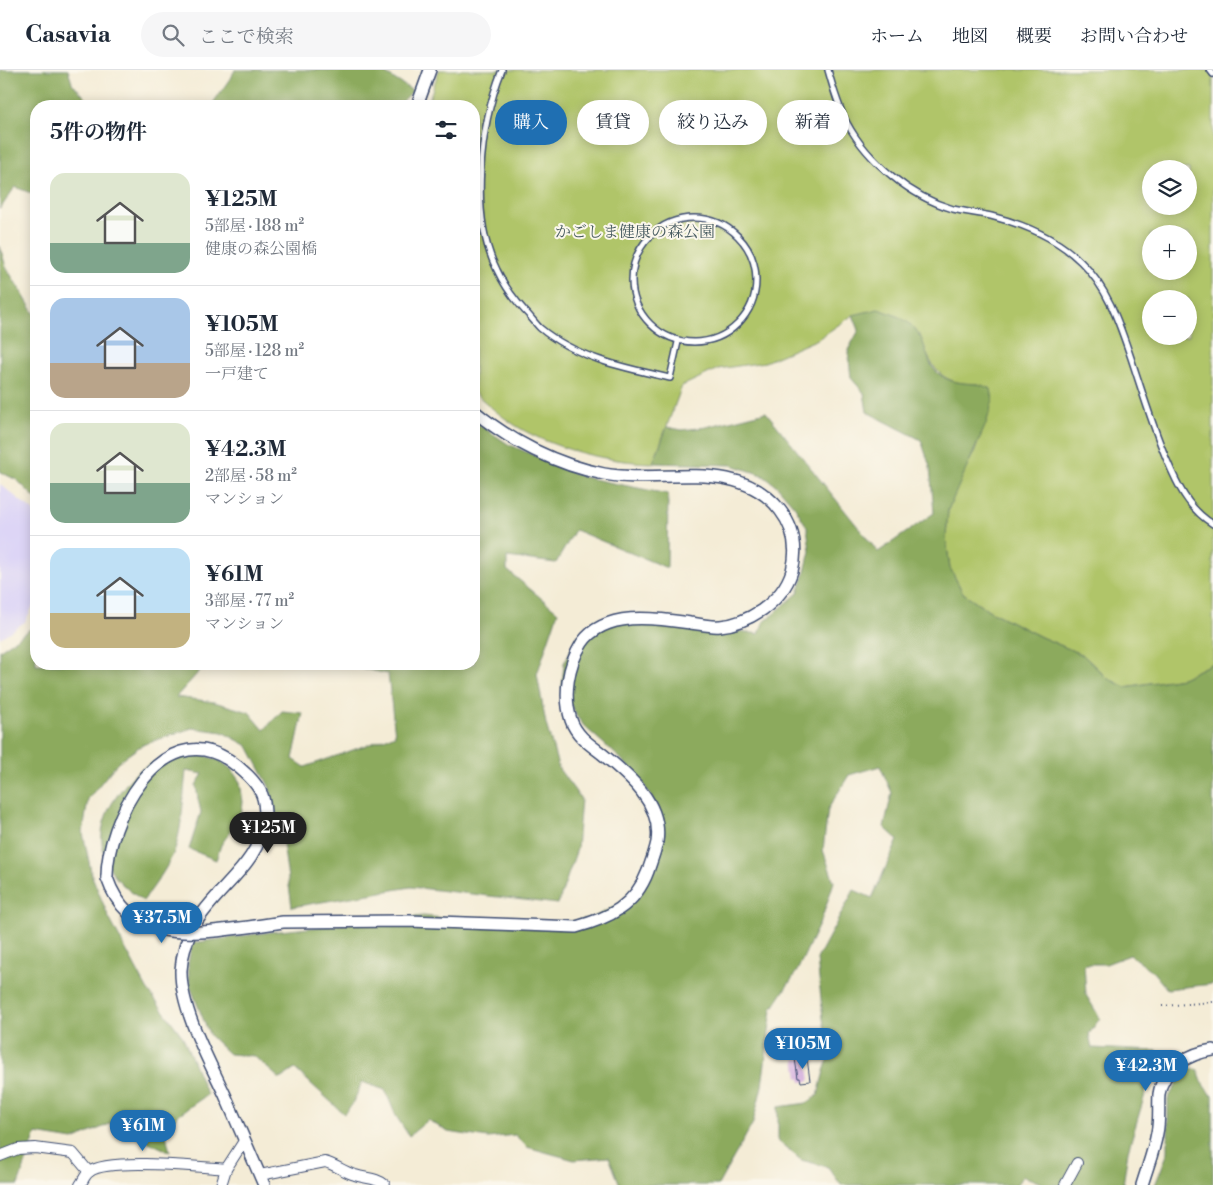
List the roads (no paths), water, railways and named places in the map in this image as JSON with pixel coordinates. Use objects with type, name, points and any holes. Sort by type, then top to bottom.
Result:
[{"type":"street","points":[[419,100],[430,70]]},
{"type":"street","points":[[385,1185],[378,1179],[354,1175],[335,1164],[325,1162],[262,1180],[202,1046],[188,1006],[181,973],[182,959],[187,941],[191,933],[195,924],[256,850],[264,826],[265,814],[262,796],[253,782],[232,762],[216,753],[193,749],[183,751],[169,758],[145,778],[126,804],[111,844],[107,866],[107,878],[110,888],[128,913],[149,927],[168,932],[191,933],[203,933],[283,922],[409,921],[576,927],[598,921],[624,906],[646,878],[655,850],[657,831],[654,815],[642,793],[615,764],[582,738],[571,720],[568,681],[569,669],[575,655],[589,634],[614,622],[641,618],[719,626],[742,620],[755,614],[776,599],[790,576],[795,553],[792,531],[779,509],[760,492],[748,485],[720,477],[603,474],[558,460],[532,448],[505,433],[480,415]]},
{"type":"street","points":[[1142,1185],[1158,1130],[1159,1091],[1175,1066],[1187,1057],[1213,1050]]},
{"type":"street","points":[[221,1185],[226,1169],[244,1141]]},
{"type":"street","points":[[0,1156],[18,1149],[34,1148],[73,1153],[89,1172]]},
{"type":"street","points":[[1065,1185],[1077,1163]]},
{"type":"street","points":[[80,1185],[89,1172],[102,1167],[119,1165],[168,1165],[226,1169]]},
{"type":"lane","points":[[502,70],[491,100],[486,123],[480,176],[486,239],[496,269],[509,291],[540,327],[559,341],[585,354],[624,367],[670,378],[678,342]]},
{"type":"lane","points":[[828,70],[839,107],[857,140],[887,171],[912,190],[934,202],[954,209],[989,216],[1041,233],[1059,244],[1081,262],[1102,288],[1115,312],[1161,446],[1175,479],[1190,504],[1203,518],[1213,524]]},
{"type":"lane","points":[[1210,70],[1213,74]]},
{"type":"lane","points":[[708,219],[720,223],[733,231],[743,242],[752,256],[756,273],[755,291],[743,320],[730,332],[716,339],[697,343],[678,342],[651,325],[639,310],[632,282],[634,266],[642,248],[652,234],[662,226],[677,220],[708,219]]},
{"type":"park label","name":"かごしま健康の森公園","points":[[635,231]]}]
